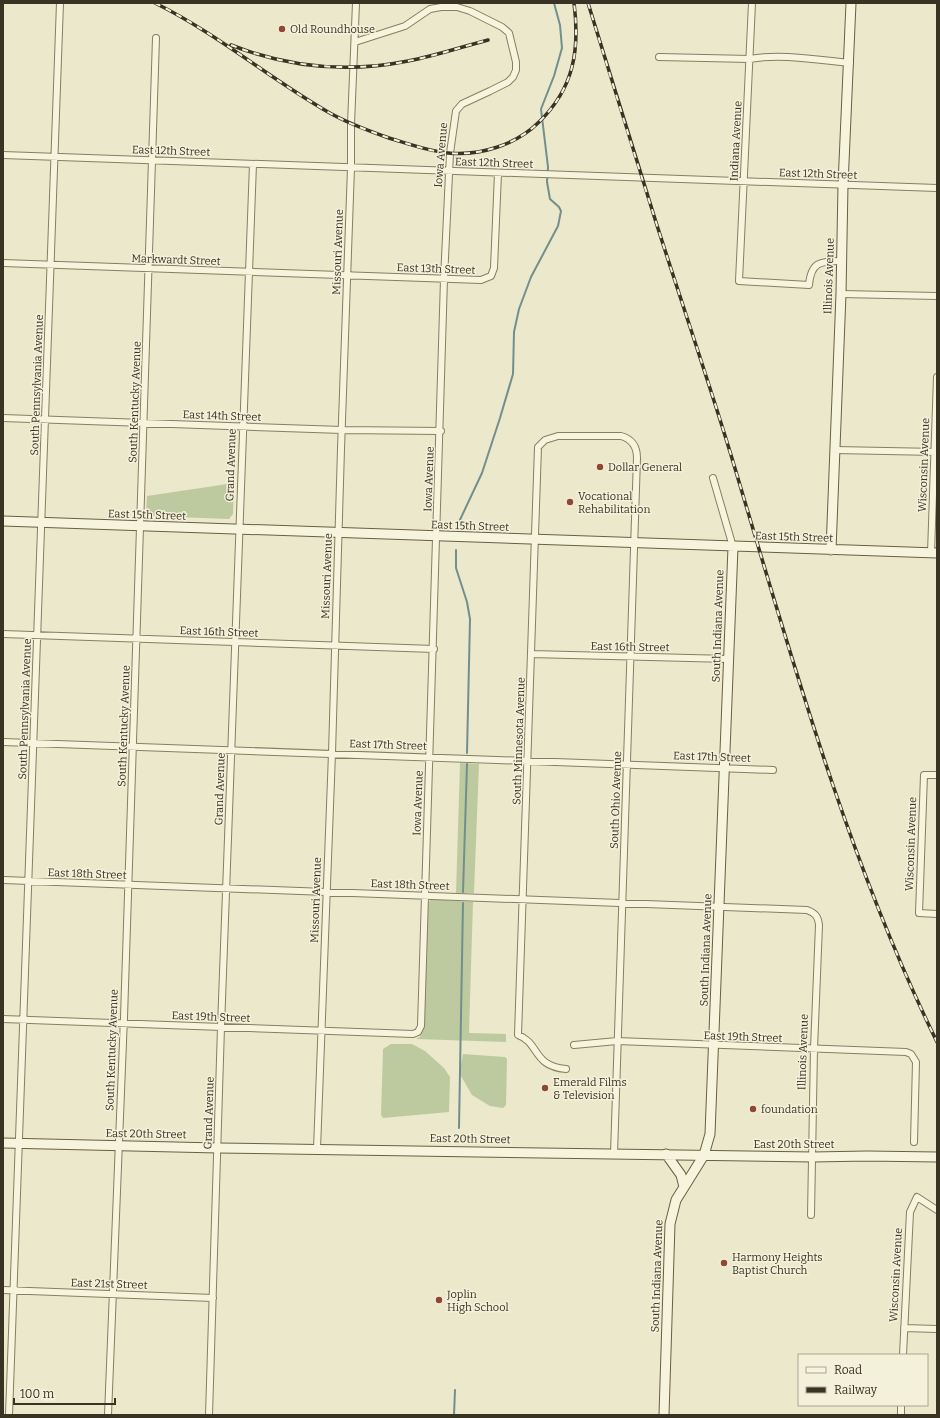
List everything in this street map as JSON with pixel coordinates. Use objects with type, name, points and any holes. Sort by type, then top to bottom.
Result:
[{"type":"main road","name":"Illinois Avenue","points":[[832,550],[842,261],[843,185],[850,63],[851,3]]},
{"type":"main road","name":"East 15th Street","points":[[3,521],[634,544],[934,553]]},
{"type":"main road","name":"South Indiana Avenue","points":[[664,1415],[670,1224],[676,1200],[704,1155],[710,1134],[733,547]]},
{"type":"main road","name":"East 20th Street","points":[[3,1143],[218,1148],[813,1157],[937,1157]]},
{"type":"main road","points":[[666,1154],[681,1175],[684,1187]]},
{"type":"street","name":"South Pennsylvania Avenue","points":[[9,1415],[20,1144],[60,3]]},
{"type":"street","name":"Missouri Avenue","points":[[317,1149],[332,753],[356,3]]},
{"type":"street","name":"Indiana Avenue","points":[[752,3],[739,281],[809,285],[811,271],[819,264],[832,261],[842,261]]},
{"type":"street","name":"Iowa Avenue","points":[[355,42],[405,26],[430,9],[457,7],[470,10],[502,27],[509,33],[516,62],[514,76],[508,82],[490,92],[462,104],[456,111],[450,153],[444,279],[441,431],[422,1026],[418,1032]]},
{"type":"street","name":"South Kentucky Avenue","points":[[108,1415],[114,1294],[118,1146],[134,746],[156,38]]},
{"type":"street","points":[[659,57],[750,59],[763,56],[780,56],[850,63]]},
{"type":"street","name":"East 12th Street","points":[[3,155],[937,188]]},
{"type":"street","name":"Grand Avenue","points":[[209,1415],[221,1027],[236,643],[242,427],[253,164]]},
{"type":"street","name":"East 13th Street","points":[[347,276],[481,280],[491,276],[494,268],[496,249],[498,173]]},
{"type":"street","name":"Markwardt Street","points":[[3,263],[347,276]]},
{"type":"street","points":[[841,294],[937,296]]},
{"type":"street","name":"Wisconsin Avenue","points":[[934,553],[937,377]]},
{"type":"street","name":"East 14th Street","points":[[3,418],[342,430],[441,431]]},
{"type":"street","name":"South Minnesota Avenue","points":[[566,1069],[552,1067],[546,1064],[527,1041],[518,1035],[538,447],[544,440],[558,436],[621,436],[629,440],[635,446]]},
{"type":"street","name":"South Ohio Avenue","points":[[614,1154],[637,458],[635,446]]},
{"type":"street","points":[[835,450],[936,452]]},
{"type":"street","name":"South Indiana Avenue","points":[[713,478],[733,547]]},
{"type":"street","name":"East 16th Street","points":[[3,634],[434,649]]},
{"type":"street","name":"East 16th Street","points":[[531,654],[729,659]]},
{"type":"street","name":"East 17th Street","points":[[3,742],[773,770]]},
{"type":"street","name":"Wisconsin Avenue","points":[[937,775],[924,775],[919,913],[937,914]]},
{"type":"street","name":"East 18th Street","points":[[3,880],[807,910],[816,914]]},
{"type":"street","name":"Illinois Avenue","points":[[811,1215],[814,1050],[820,925],[816,914]]},
{"type":"street","name":"East 19th Street","points":[[3,1019],[413,1034],[418,1032]]},
{"type":"street","name":"East 19th Street","points":[[574,1045],[618,1042],[814,1050],[901,1051],[911,1054],[916,1062],[914,1142]]},
{"type":"street","name":"Wisconsin Avenue","points":[[903,1354],[909,1216],[911,1208],[917,1197],[937,1210]]},
{"type":"street","name":"East 21st Street","points":[[3,1290],[213,1298]]},
{"type":"street","points":[[904,1328],[937,1330]]},
{"type":"green space","points":[[234,483],[233,514],[229,519],[150,516],[150,513],[146,513],[147,496]]},
{"type":"green space","points":[[460,763],[479,764],[474,893],[456,893]]},
{"type":"green space","points":[[432,899],[473,902],[469,1033],[506,1034],[506,1042],[416,1039],[420,1037],[424,1026],[428,904]]},
{"type":"green space","points":[[391,1044],[412,1044],[425,1051],[444,1068],[450,1077],[449,1112],[383,1118],[381,1115],[383,1049]]},
{"type":"green space","points":[[463,1054],[505,1057],[507,1059],[506,1105],[503,1108],[490,1106],[472,1095],[461,1076]]},
{"type":"waterway","points":[[458,524],[482,473],[513,374],[514,332],[519,309],[531,277],[558,226],[561,211],[559,207],[550,199],[547,182],[548,167],[541,109],[554,76],[562,48],[560,25],[554,3]]},
{"type":"waterway","points":[[456,550],[456,568],[467,602],[470,619],[467,753]]},
{"type":"waterway","points":[[463,892],[467,764]]},
{"type":"waterway","points":[[459,1128],[463,903]]},
{"type":"waterway","points":[[454,1415],[455,1390]]},
{"type":"railway","points":[[155,3],[199,28],[306,99],[343,120],[381,135],[418,147],[448,153],[472,153],[485,151],[509,143],[530,130],[551,109],[560,96],[572,67],[576,37],[574,3]]},
{"type":"railway","points":[[588,3],[646,192],[722,425],[775,604],[822,753],[847,826],[875,900],[904,971],[937,1042]]},
{"type":"railway","points":[[231,45],[296,63],[318,66],[363,67],[418,59],[488,40]]},
{"type":"place","name":"Old Roundhouse","points":[[282,29]]},
{"type":"place","name":"Dollar General","points":[[600,467]]},
{"type":"place","name":"Vocational Rehabilitation","points":[[570,502]]},
{"type":"place","name":"Emerald Films & Television","points":[[545,1088]]},
{"type":"place","name":"foundation","points":[[753,1109]]},
{"type":"place","name":"Harmony Heights Baptist Church","points":[[724,1263]]},
{"type":"place","name":"Joplin High School","points":[[439,1300]]}]
